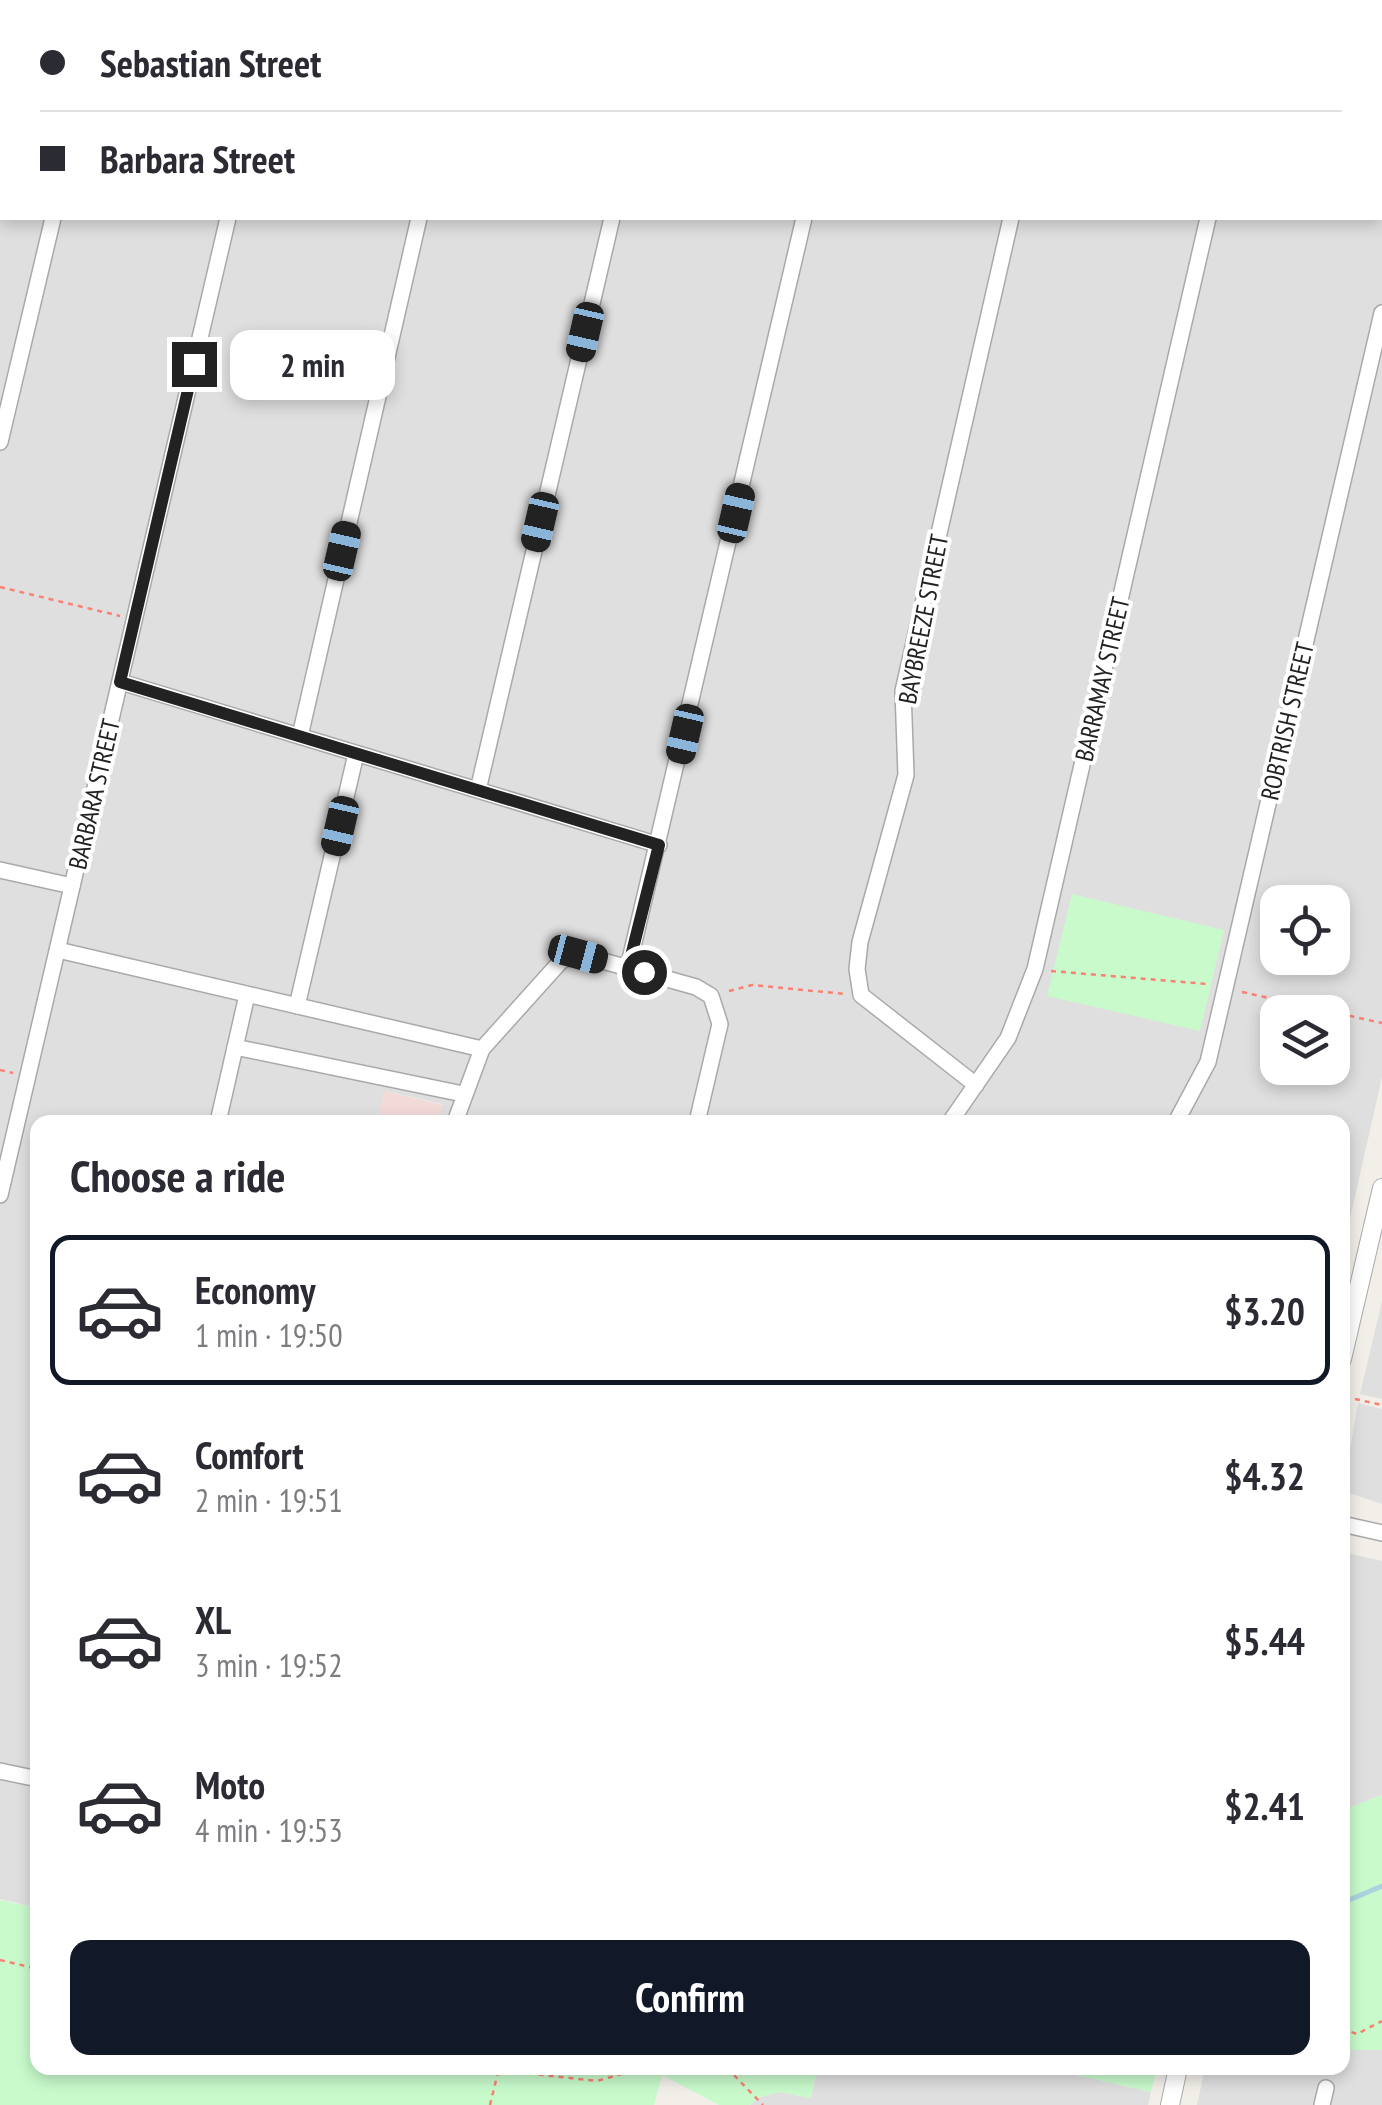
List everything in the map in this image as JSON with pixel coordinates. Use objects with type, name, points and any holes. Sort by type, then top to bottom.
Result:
[{"type":"street","points":[[0,442],[53,220]]},
{"type":"street","name":"BARBARA STREET","points":[[0,1195],[228,220]]},
{"type":"street","points":[[300,736],[419,220]]},
{"type":"street","points":[[478,790],[612,220]]},
{"type":"street","points":[[628,968],[804,220]]},
{"type":"street","name":"BAYBREEZE STREET","points":[[861,995],[857,969],[860,942],[906,775],[903,692],[1011,220]]},
{"type":"street","name":"BARRAMAY STREET","points":[[955,1115],[1008,1038],[1035,969],[1208,220]]},
{"type":"street","name":"ROBTRISH STREET","points":[[1180,1115],[1208,1062],[1382,313]]},
{"type":"street","points":[[120,682],[659,845]]},
{"type":"street","points":[[297,1006],[356,754]]},
{"type":"street","points":[[0,870],[72,886]]},
{"type":"street","points":[[58,950],[482,1049]]},
{"type":"street","points":[[457,1115],[482,1049],[561,960],[578,954],[696,987],[711,996],[720,1024],[699,1115]]},
{"type":"street","points":[[220,1115],[248,995]]},
{"type":"street","points":[[861,995],[976,1085]]},
{"type":"street","points":[[235,1047],[462,1094]]},
{"type":"street","points":[[1350,1325],[1382,1188]]},
{"type":"street","points":[[1350,1526],[1382,1532]]},
{"type":"street","points":[[0,1770],[30,1777]]},
{"type":"street","points":[[1170,2105],[1176,2075]]},
{"type":"path","points":[[0,586],[135,620]]},
{"type":"path","points":[[1035,969],[1216,986]]},
{"type":"path","points":[[711,996],[752,985],[861,995]]},
{"type":"path","points":[[1236,991],[1382,1023]]},
{"type":"path","points":[[1355,1399],[1382,1405]]},
{"type":"path","points":[[0,1960],[30,1967]]},
{"type":"path","points":[[1350,2032],[1357,2034],[1382,2021]]},
{"type":"path","points":[[490,2105],[498,2075]]},
{"type":"path","points":[[543,2075],[596,2081],[617,2075]]},
{"type":"path","points":[[735,2075],[764,2105]]},
{"type":"shaded area","points":[[0,220],[1382,220],[1382,1077],[1350,1219],[1350,1115],[440,1115],[442,1104],[385,1091],[379,1115],[30,1115],[30,1906],[0,1899]]},
{"type":"shaded area","points":[[384,1091],[443,1105],[441,1115],[379,1115]]},
{"type":"shaded area","points":[[1382,1301],[1382,1399],[1360,1394]]},
{"type":"shaded area","points":[[1358,1403],[1382,1409],[1382,1504],[1350,1493],[1350,1450]]},
{"type":"shaded area","points":[[1350,1554],[1382,1561],[1382,1795],[1350,1807]]},
{"type":"shaded area","points":[[1350,2050],[1382,2050],[1382,2105],[1197,2105],[1203,2075],[1350,2075]]},
{"type":"shaded area","points":[[816,2075],[1076,2075],[1151,2092],[1148,2105],[750,2105],[760,2097],[779,2092],[811,2098]]},
{"type":"green space","points":[[1072,894],[1224,930],[1200,1031],[1047,996]]},
{"type":"green space","points":[[1382,1795],[1382,2050],[1350,2050],[1350,1807]]},
{"type":"green space","points":[[0,1900],[30,1906],[30,2075],[662,2075],[654,2105],[0,2105]]},
{"type":"green space","points":[[662,2075],[816,2075],[811,2098],[779,2092],[760,2097],[750,2105],[719,2105]]},
{"type":"green space","points":[[1076,2075],[1155,2075],[1151,2092]]},
{"type":"waterway","points":[[1350,1900],[1382,1886]]},
{"type":"route","points":[[194,364],[120,682],[659,845],[628,968],[644,972]]}]
